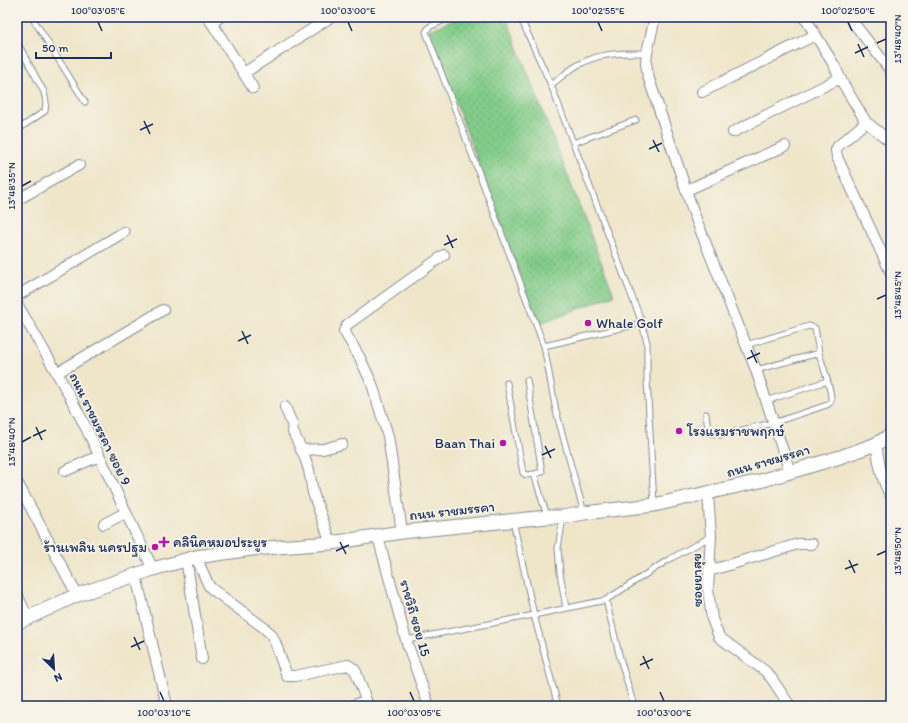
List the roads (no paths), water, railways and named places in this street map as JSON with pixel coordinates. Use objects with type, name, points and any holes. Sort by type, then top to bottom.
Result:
[{"type":"street","points":[[244,73],[331,17]]},
{"type":"street","points":[[655,17],[651,41],[647,53],[646,63],[648,76],[694,214],[756,370],[790,472]]},
{"type":"street","points":[[803,17],[834,65],[866,122],[891,142]]},
{"type":"street","points":[[849,17],[891,71]]},
{"type":"street","points":[[213,19],[253,88]]},
{"type":"street","points":[[702,92],[815,35]]},
{"type":"street","points":[[733,132],[840,78]]},
{"type":"street","points":[[866,122],[838,146],[836,150],[837,157],[891,273]]},
{"type":"street","points":[[687,190],[785,146]]},
{"type":"street","points":[[17,200],[79,165]]},
{"type":"street","points":[[17,296],[124,232]]},
{"type":"street","points":[[402,532],[388,436],[372,384],[360,358],[344,331],[348,324],[444,254]]},
{"type":"street","name":"ถนน ราชมรรคา ซอย 9","points":[[17,304],[57,373],[84,424],[125,513],[153,569]]},
{"type":"street","points":[[57,373],[163,310]]},
{"type":"street","points":[[285,407],[292,424],[293,432],[302,450],[309,470],[313,492],[331,543]]},
{"type":"street","name":"ถนน ราชมรรคา","points":[[22,621],[77,595],[153,569],[191,558],[252,549],[331,543],[378,537],[402,532],[547,517],[563,517],[584,513],[654,505],[760,482],[840,457],[876,444],[891,435]]},
{"type":"street","points":[[302,450],[323,449],[342,444]]},
{"type":"street","points":[[876,444],[881,474],[885,486],[891,496]]},
{"type":"street","points":[[65,471],[99,456]]},
{"type":"street","points":[[17,482],[77,595]]},
{"type":"street","name":"ซอยยาสุข","points":[[708,494],[711,536],[708,590],[712,619],[719,637],[765,671],[790,706]]},
{"type":"street","points":[[104,524],[125,513]]},
{"type":"street","name":"ราชวิถี ซอย 15","points":[[378,537],[406,640],[429,706]]},
{"type":"street","points":[[709,571],[798,544],[812,544]]},
{"type":"street","points":[[191,558],[202,659]]},
{"type":"street","points":[[191,558],[209,586],[264,627],[271,634],[279,650],[287,676],[290,677],[348,665],[354,669],[367,703],[352,706]]},
{"type":"street","points":[[136,576],[167,706]]},
{"type":"street","points":[[17,595],[22,621]]},
{"type":"lane","points":[[32,17],[85,102]]},
{"type":"lane","points":[[451,17],[429,27],[426,32],[544,346],[556,411],[584,513]]},
{"type":"lane","points":[[520,17],[551,85],[642,323],[647,343],[647,380],[654,505]]},
{"type":"lane","points":[[17,42],[44,92],[46,102],[45,111],[17,130]]},
{"type":"lane","points":[[551,85],[581,63],[596,57],[647,53]]},
{"type":"lane","points":[[573,143],[636,120]]},
{"type":"lane","points":[[544,346],[642,323]]},
{"type":"lane","points":[[706,414],[708,429],[711,433],[720,435],[773,423],[827,405],[831,399],[819,353],[815,328],[811,326],[746,345]]},
{"type":"lane","points":[[756,370],[819,353]]},
{"type":"lane","points":[[507,383],[523,473],[526,475],[534,474],[542,472],[527,380]]},
{"type":"lane","points":[[766,401],[827,381]]},
{"type":"lane","points":[[534,474],[547,517]]},
{"type":"lane","points":[[563,517],[558,548],[560,573],[566,608]]},
{"type":"lane","points":[[513,521],[534,615],[558,706]]},
{"type":"lane","points":[[406,640],[606,600],[668,560],[711,536]]},
{"type":"lane","points":[[606,600],[620,658],[634,706]]},
{"type":"place","name":"Whale Golf","points":[[588,323]]},
{"type":"place","name":"โรงแรมราชพฤกษ์","points":[[679,431]]},
{"type":"place","name":"Baan Thai","points":[[503,443]]},
{"type":"place","name":"คลินิคหมอประยูร","points":[[164,542]]},
{"type":"place","name":"ร้านเพลิน นครปฐม","points":[[155,547]]}]
